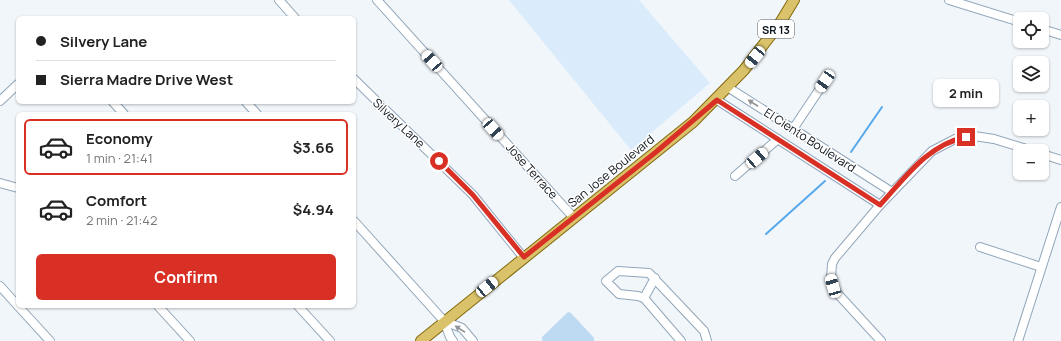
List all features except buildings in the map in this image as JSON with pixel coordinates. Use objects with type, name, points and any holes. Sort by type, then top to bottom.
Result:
[{"type":"main road","name":"San Jose Boulevard","points":[[421,341],[688,126],[717,100],[766,44],[794,0]]},
{"type":"street","points":[[279,0],[293,16]]},
{"type":"street","name":"Jose Terrace","points":[[377,0],[574,218]]},
{"type":"street","points":[[949,0],[1013,20]]},
{"type":"street","points":[[1049,31],[1061,35]]},
{"type":"street","name":"Silvery Lane","points":[[356,81],[473,195],[524,257]]},
{"type":"street","points":[[793,128],[825,81]]},
{"type":"street","points":[[0,101],[16,86]]},
{"type":"street","name":"El Ciento Boulevard","points":[[729,88],[892,192]]},
{"type":"street","name":"El Ciento Boulevard","points":[[717,100],[880,205]]},
{"type":"street","points":[[115,104],[122,112]]},
{"type":"street","points":[[248,104],[255,112]]},
{"type":"street","points":[[881,341],[837,294],[833,286],[831,271],[835,258],[880,205],[932,150],[944,143],[966,137],[983,136],[1013,145]]},
{"type":"street","points":[[735,176],[778,139]]},
{"type":"street","points":[[1049,156],[1061,160]]},
{"type":"street","points":[[0,183],[16,187]]},
{"type":"street","points":[[1018,341],[1060,211]]},
{"type":"street","points":[[356,223],[444,321],[453,341]]},
{"type":"street","points":[[980,247],[1041,267]]},
{"type":"street","points":[[681,341],[644,298],[619,294],[606,281],[618,270],[649,273],[704,331],[707,341]]},
{"type":"street","points":[[644,298],[655,278]]},
{"type":"street","points":[[0,286],[16,304]]},
{"type":"street","points":[[20,308],[50,341]]},
{"type":"street","points":[[160,308],[190,341]]},
{"type":"street","points":[[300,308],[325,339]]},
{"type":"street","points":[[444,321],[462,328],[473,341]]},
{"type":"shaded area","points":[[509,0],[639,0],[710,83],[631,150]]},
{"type":"shaded area","points":[[568,312],[571,313],[594,338],[594,341],[542,341],[542,337]]},
{"type":"waterway","points":[[851,152],[882,107]]},
{"type":"waterway","points":[[766,234],[825,181]]},
{"type":"route","points":[[439,161],[473,195],[524,257],[693,122],[717,100],[880,205],[932,150],[944,143],[966,137]]}]
